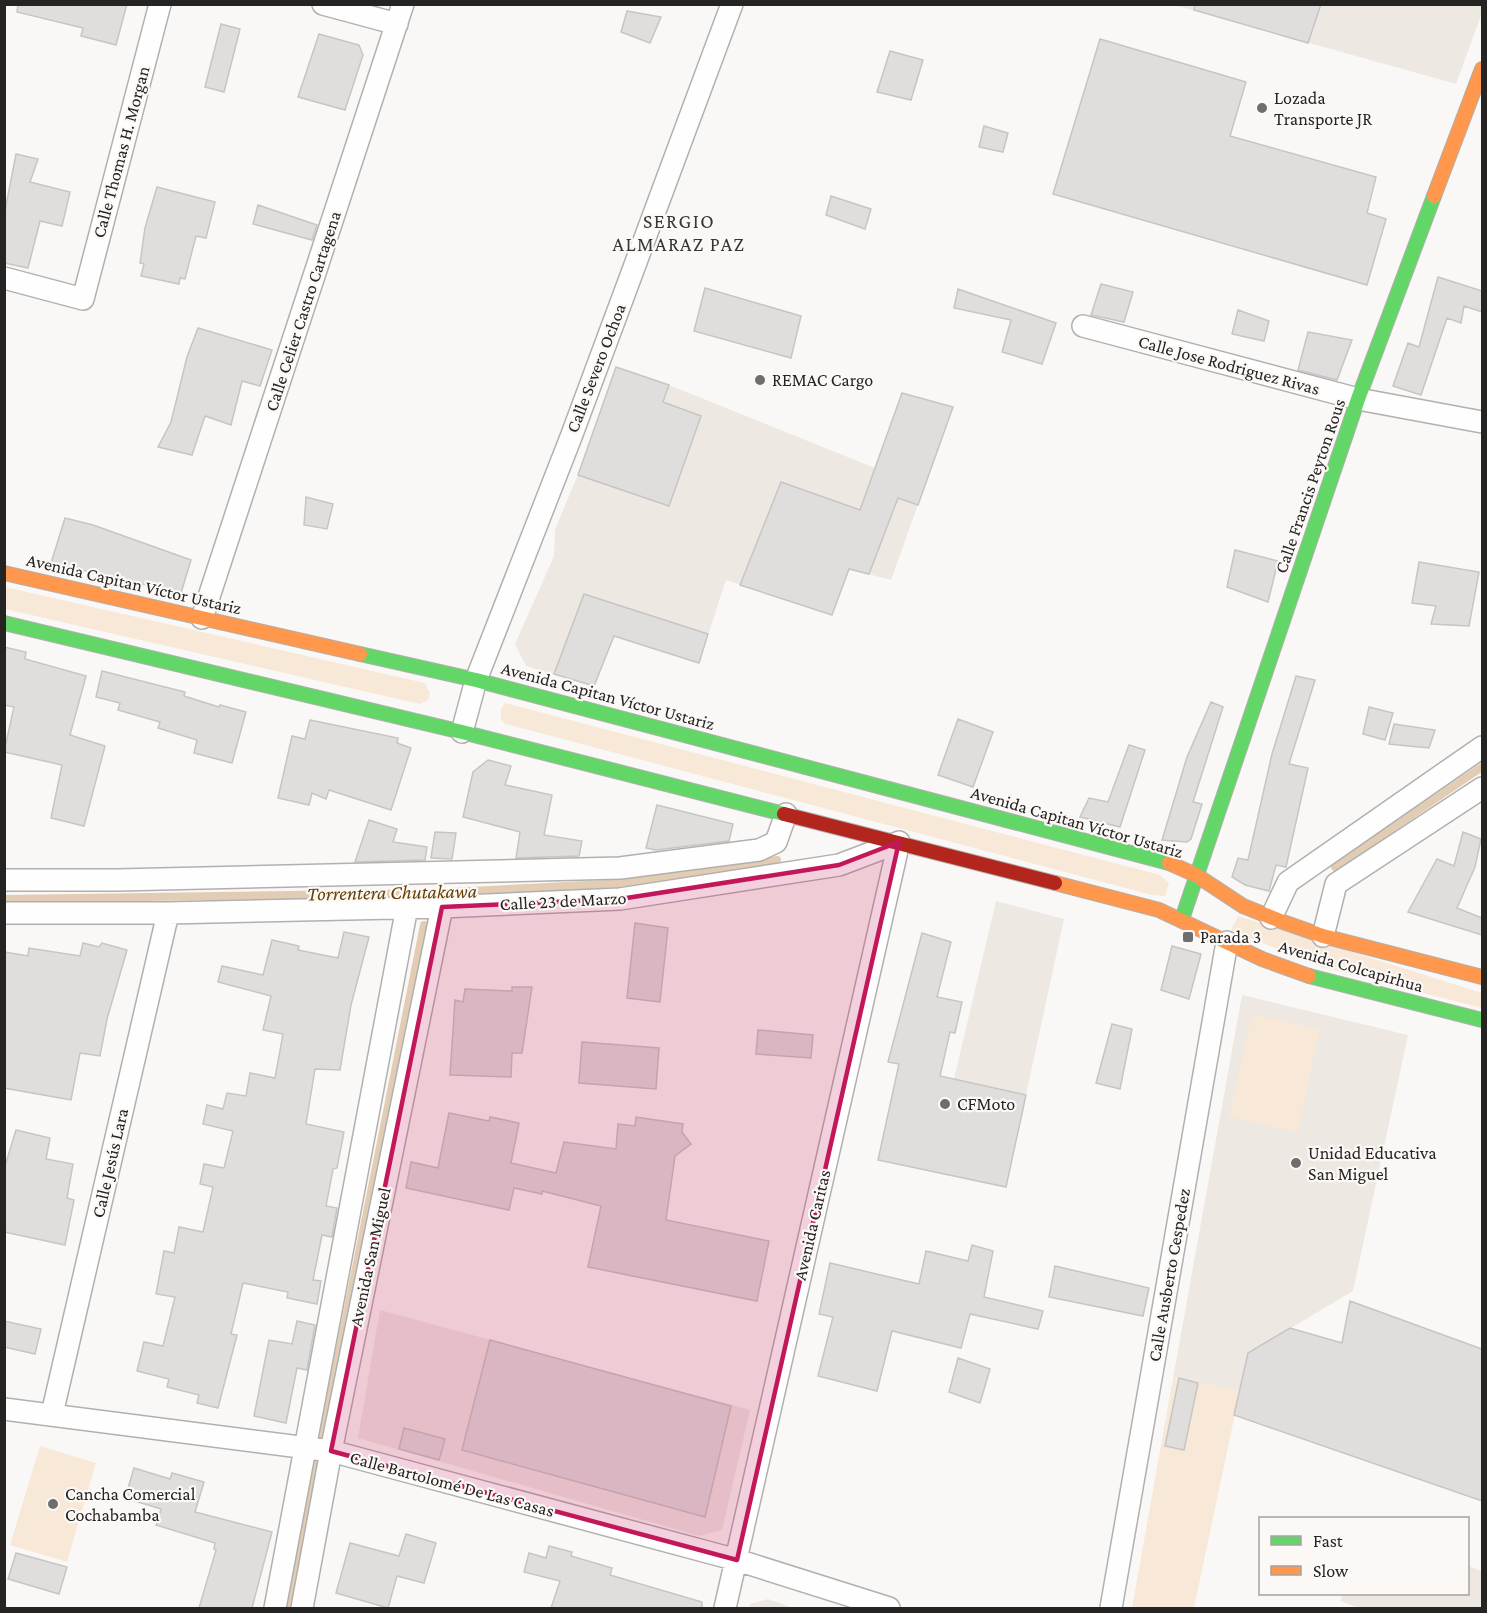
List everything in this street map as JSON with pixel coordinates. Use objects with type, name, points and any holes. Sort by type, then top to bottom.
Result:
[{"type":"main road","name":"Calle Francis Peyton Rous","points":[[1182,919],[1358,399],[1482,69]]},
{"type":"main road","name":"Avenida Capitan Víctor Ustariz","points":[[4,573],[476,680],[1166,862],[1196,875]]},
{"type":"main road","points":[[4,623],[462,732],[899,842],[1182,919]]},
{"type":"main road","name":"Avenida Colcapirhua","points":[[1196,875],[1235,902],[1272,918],[1323,936],[1482,977]]},
{"type":"main road","name":"Avenida Colcapirhua","points":[[1182,919],[1262,959],[1306,975],[1482,1020]]},
{"type":"street","name":"Calle Thomas H. Morgan","points":[[4,278],[83,299],[160,4]]},
{"type":"street","points":[[323,4],[400,14]]},
{"type":"street","name":"Calle Severo Ochoa","points":[[462,732],[476,680],[571,437],[732,4]]},
{"type":"street","name":"Calle Celier Castro Cartagena","points":[[202,618],[400,14]]},
{"type":"street","name":"Calle Jose Rodriguez Rivas","points":[[1083,326],[1358,399],[1482,422]]},
{"type":"street","points":[[1272,918],[1288,882],[1482,747]]},
{"type":"street","points":[[1323,936],[1336,884],[1482,788]]},
{"type":"street","points":[[4,880],[130,880],[620,868],[759,850],[776,842],[786,814]]},
{"type":"street","name":"Calle 23 de Marzo","points":[[4,912],[168,913],[442,907],[620,899],[839,865],[899,842]]},
{"type":"street","name":"Avenida Caritas","points":[[725,1608],[899,842]]},
{"type":"street","name":"Avenida San Miguel","points":[[275,1608],[407,907]]},
{"type":"street","name":"Avenida San Miguel","points":[[302,1608],[331,1451],[442,907]]},
{"type":"street","name":"Calle Jesús Lara","points":[[52,1414],[168,913]]},
{"type":"street","name":"Calle Ausberto Cespedez","points":[[1111,1608],[1227,942]]},
{"type":"street","name":"Calle Bartolomé De Las Casas","points":[[4,1409],[331,1451],[737,1560],[890,1608]]},
{"type":"highlighted area","points":[[899,842],[737,1560],[331,1451],[442,907],[620,899],[839,865]]},
{"type":"shaded area","points":[[1482,4],[1482,13],[1456,84],[1174,5]]},
{"type":"shaded area","points":[[616,367],[669,385],[875,468],[902,393],[953,407],[891,580],[849,569],[832,615],[726,580],[699,663],[614,636],[594,686],[526,666],[515,644],[554,556],[555,529],[578,475]]},
{"type":"shaded area","points":[[5,587],[425,683],[430,693],[428,700],[420,704],[5,609]]},
{"type":"shaded area","points":[[505,703],[1160,875],[1169,883],[1165,896],[1152,895],[506,724],[501,720],[501,709]]},
{"type":"shaded area","points":[[996,901],[1064,919],[1026,1095],[954,1079]]},
{"type":"shaded area","points":[[1238,916],[1482,993],[1482,1008],[1322,967],[1231,930]]},
{"type":"shaded area","name":"Unidad Educativa San Miguel","points":[[1242,995],[1408,1035],[1353,1291],[1291,1328],[1341,1342],[1350,1301],[1482,1349],[1482,1501],[1234,1415],[1239,1390],[1173,1378]]},
{"type":"shaded area","points":[[1252,1014],[1320,1029],[1298,1132],[1229,1117]]},
{"type":"shaded area","points":[[380,1310],[750,1410],[722,1530],[699,1536],[358,1438]]},
{"type":"shaded area","points":[[1173,1378],[1240,1390],[1194,1608],[1132,1608]]},
{"type":"shaded area","name":"Cancha Comercial Cochabamba","points":[[40,1446],[96,1463],[67,1562],[10,1545]]},
{"type":"shaded area","points":[[1469,1566],[1482,1571],[1482,1608],[1360,1608],[1340,1601],[1343,1595],[1469,1595]]},
{"type":"shaded area","points":[[768,1599],[793,1608],[749,1608],[750,1604]]},
{"type":"building","points":[[18,4],[127,4],[116,45],[81,36],[83,28],[17,12]]},
{"type":"building","points":[[1195,4],[1321,4],[1308,43],[1194,10]]},
{"type":"building","points":[[627,11],[661,17],[650,43],[621,32]]},
{"type":"building","points":[[221,24],[240,29],[224,92],[205,87]]},
{"type":"building","points":[[319,34],[359,45],[363,55],[345,110],[298,97]]},
{"type":"building","points":[[1100,39],[1246,82],[1230,136],[1376,177],[1367,213],[1386,219],[1367,285],[1053,194]]},
{"type":"building","points":[[890,51],[923,60],[911,100],[877,92]]},
{"type":"building","points":[[984,126],[1008,133],[1003,152],[979,147]]},
{"type":"building","points":[[16,154],[38,159],[30,182],[70,192],[62,226],[40,221],[28,268],[4,263],[4,216]]},
{"type":"building","points":[[157,187],[215,202],[206,238],[196,236],[185,279],[180,278],[179,284],[141,276],[144,264],[140,263],[145,228]]},
{"type":"building","points":[[831,196],[871,209],[865,229],[826,215]]},
{"type":"building","points":[[258,205],[317,225],[312,240],[253,224]]},
{"type":"building","points":[[1438,277],[1482,291],[1482,312],[1464,306],[1461,323],[1447,318],[1421,395],[1393,386],[1408,343],[1419,347]]},
{"type":"building","points":[[1101,284],[1133,292],[1124,322],[1091,315]]},
{"type":"building","points":[[705,288],[801,316],[791,358],[694,331]]},
{"type":"building","points":[[958,289],[1056,323],[1042,364],[1002,352],[1011,320],[954,308]]},
{"type":"building","points":[[1238,310],[1269,321],[1264,341],[1232,334]]},
{"type":"building","points":[[198,328],[272,350],[260,386],[242,381],[231,425],[205,416],[192,455],[158,447],[171,422],[187,357]]},
{"type":"building","points":[[1308,332],[1352,340],[1337,380],[1298,370]]},
{"type":"building","points":[[616,367],[669,385],[663,402],[701,416],[669,506],[578,475]]},
{"type":"building","points":[[902,393],[953,407],[918,505],[898,498],[869,574],[849,569],[832,615],[740,585],[781,482],[860,510]]},
{"type":"building","points":[[306,497],[333,504],[327,529],[304,525]]},
{"type":"building","points":[[65,518],[93,525],[191,560],[181,593],[51,563]]},
{"type":"building","points":[[1235,550],[1278,561],[1268,602],[1227,587]]},
{"type":"building","points":[[1419,562],[1479,572],[1469,626],[1431,624],[1436,606],[1412,603]]},
{"type":"building","points":[[584,594],[708,634],[699,663],[614,636],[594,686],[554,674]]},
{"type":"building","points":[[4,647],[26,652],[25,659],[86,676],[70,735],[105,746],[84,826],[51,818],[62,765],[4,752],[14,707],[4,705]]},
{"type":"building","points":[[102,671],[185,692],[184,696],[219,707],[220,705],[246,712],[232,763],[194,753],[197,740],[158,728],[160,722],[118,710],[120,703],[96,697]]},
{"type":"building","points":[[1296,676],[1315,680],[1289,764],[1308,768],[1286,867],[1276,865],[1269,891],[1245,885],[1232,877],[1238,858],[1248,860],[1272,754]]},
{"type":"building","points":[[1211,702],[1223,707],[1193,802],[1202,804],[1191,839],[1187,842],[1162,840],[1187,757]]},
{"type":"building","points":[[1369,707],[1393,713],[1385,740],[1363,734]]},
{"type":"building","points":[[958,719],[993,732],[973,787],[938,775]]},
{"type":"building","points":[[310,720],[398,738],[397,743],[411,748],[391,810],[329,790],[326,799],[312,793],[309,805],[278,798],[292,736],[305,739]]},
{"type":"building","points":[[1394,724],[1435,730],[1429,748],[1389,744]]},
{"type":"building","points":[[1129,745],[1145,750],[1120,827],[1080,817],[1089,798],[1108,802]]},
{"type":"building","points":[[488,760],[511,766],[505,785],[552,795],[544,835],[582,841],[579,856],[516,858],[520,832],[463,817],[473,772]]},
{"type":"building","points":[[657,805],[733,824],[729,841],[656,850],[646,848]]},
{"type":"building","points":[[369,820],[397,829],[393,842],[427,847],[425,860],[355,862]]},
{"type":"building","points":[[435,832],[456,833],[452,859],[431,858]]},
{"type":"building","points":[[1463,832],[1481,839],[1475,867],[1457,908],[1482,918],[1482,935],[1408,912],[1437,859],[1454,866]]},
{"type":"building","points":[[635,923],[668,928],[660,1002],[627,998]]},
{"type":"building","points":[[344,932],[369,937],[351,1005],[340,1070],[315,1069],[306,1124],[344,1132],[337,1168],[333,1169],[326,1206],[337,1208],[332,1237],[322,1235],[313,1280],[321,1281],[317,1304],[287,1298],[288,1292],[243,1283],[231,1334],[237,1335],[218,1408],[197,1403],[199,1395],[167,1387],[169,1379],[137,1371],[144,1342],[163,1346],[175,1297],[156,1294],[164,1251],[174,1253],[179,1227],[203,1232],[213,1187],[200,1184],[204,1164],[224,1168],[233,1131],[203,1124],[207,1105],[223,1109],[227,1093],[246,1096],[250,1073],[275,1078],[283,1034],[263,1030],[271,996],[218,982],[222,966],[263,975],[272,940],[299,946],[298,950],[338,958]]},
{"type":"building","points":[[922,933],[951,942],[937,997],[962,1002],[955,1033],[950,1032],[940,1076],[1026,1095],[1006,1187],[878,1160],[899,1064],[888,1062]]},
{"type":"building","points":[[83,943],[99,947],[102,943],[127,950],[107,1019],[100,1056],[80,1053],[71,1100],[4,1088],[4,952],[28,956],[29,948],[80,956]]},
{"type":"building","points":[[1172,946],[1201,954],[1189,999],[1161,990]]},
{"type":"building","points":[[512,987],[532,987],[522,1053],[512,1053],[511,1077],[450,1075],[455,1000],[463,1002],[465,989],[512,991]]},
{"type":"building","points":[[1112,1024],[1132,1029],[1120,1089],[1096,1083]]},
{"type":"building","points":[[758,1030],[813,1035],[811,1058],[756,1054]]},
{"type":"building","points":[[582,1042],[659,1048],[656,1089],[579,1083]]},
{"type":"building","points":[[449,1113],[489,1121],[490,1117],[519,1123],[511,1163],[556,1173],[564,1142],[616,1149],[618,1124],[635,1126],[636,1117],[683,1124],[682,1132],[691,1144],[675,1156],[666,1220],[769,1241],[757,1301],[588,1267],[601,1206],[542,1191],[542,1194],[514,1188],[509,1210],[406,1188],[411,1162],[438,1168]]},
{"type":"building","points":[[16,1130],[50,1138],[46,1159],[73,1164],[67,1198],[74,1200],[65,1245],[4,1232],[4,1169]]},
{"type":"building","points":[[972,1245],[993,1251],[984,1297],[1043,1311],[1038,1329],[970,1314],[961,1348],[892,1331],[877,1391],[818,1376],[833,1317],[819,1314],[830,1263],[919,1284],[926,1251],[968,1261]]},
{"type":"building","points":[[1055,1266],[1149,1288],[1143,1316],[1049,1297]]},
{"type":"building","points":[[1350,1301],[1482,1349],[1482,1501],[1234,1415],[1248,1353],[1290,1328],[1342,1343]]},
{"type":"building","points":[[4,1321],[41,1329],[35,1354],[4,1347]]},
{"type":"building","points":[[297,1321],[315,1325],[307,1370],[297,1368],[286,1423],[254,1416],[269,1340],[292,1344]]},
{"type":"building","points":[[490,1340],[731,1406],[705,1517],[462,1450]]},
{"type":"building","points":[[958,1358],[990,1369],[980,1403],[949,1392]]},
{"type":"building","points":[[1179,1378],[1198,1383],[1184,1450],[1165,1446]]},
{"type":"building","points":[[404,1428],[445,1439],[439,1460],[399,1449]]},
{"type":"building","points":[[134,1468],[170,1479],[172,1473],[204,1482],[195,1512],[272,1532],[252,1608],[199,1608],[216,1550],[214,1549],[215,1543],[156,1525],[161,1509],[125,1498]]},
{"type":"building","points":[[406,1534],[436,1543],[424,1583],[397,1576],[388,1608],[336,1593],[350,1543],[399,1556]]},
{"type":"building","points":[[549,1546],[572,1552],[571,1556],[612,1568],[610,1575],[702,1602],[702,1608],[551,1608],[560,1581],[524,1572],[529,1553],[546,1558]]},
{"type":"building","points":[[16,1553],[67,1567],[59,1594],[8,1579]]},
{"type":"waterway","name":"Torrentera Chutakawa","points":[[1335,867],[1482,767]]},
{"type":"waterway","name":"Torrentera Chutakawa","points":[[4,899],[430,893],[625,883],[777,860]]},
{"type":"waterway","points":[[322,1439],[424,925]]},
{"type":"waterway","points":[[289,1608],[317,1464]]},
{"type":"traffic: fast","points":[[1182,919],[1358,399],[1434,196]]},
{"type":"traffic: fast","points":[[4,623],[462,732],[784,814]]},
{"type":"traffic: fast","points":[[360,654],[476,680],[1169,863]]},
{"type":"traffic: fast","points":[[1309,976],[1482,1020]]},
{"type":"traffic: slow","points":[[1434,196],[1482,69]]},
{"type":"traffic: slow","points":[[4,573],[360,654]]},
{"type":"traffic: slow","points":[[1169,863],[1196,875],[1243,906],[1283,922],[1323,936],[1482,977]]},
{"type":"traffic: slow","points":[[1055,883],[1159,910],[1262,959],[1309,976]]},
{"type":"traffic: jam","points":[[784,814],[1055,883]]},
{"type":"place","name":"Lozada Transporte JR","points":[[1262,108]]},
{"type":"place","name":"REMAC Cargo","points":[[760,380]]},
{"type":"place","name":"Parada 3","points":[[1188,937]]},
{"type":"place","name":"CFMoto","points":[[945,1104]]},
{"type":"place","name":"Unidad Educativa San Miguel","points":[[1296,1163]]},
{"type":"place","name":"Cancha Comercial Cochabamba","points":[[53,1504]]},
{"type":"district","name":"SERGIO ALMARAZ PAZ","points":[[679,232]]}]
